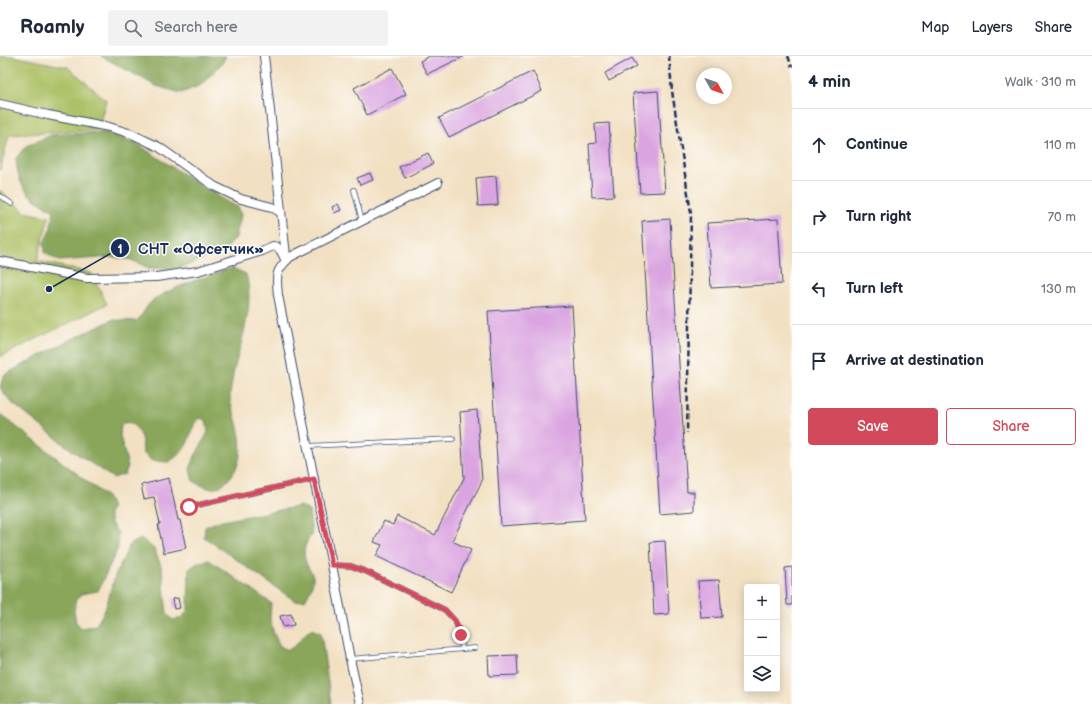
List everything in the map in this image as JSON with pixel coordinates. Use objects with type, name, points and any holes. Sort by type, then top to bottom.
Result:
[{"type":"street","points":[[264,56],[286,261]]},
{"type":"street","points":[[0,104],[48,116],[109,127],[132,134],[159,147],[214,186],[241,198],[272,207],[280,212]]},
{"type":"street","points":[[360,704],[307,446],[277,283],[277,272],[290,257],[438,183]]},
{"type":"street","points":[[0,261],[87,278],[156,277],[198,271],[262,251],[273,246],[281,251],[286,261]]},
{"type":"lane","points":[[354,190],[362,221]]},
{"type":"lane","points":[[0,196],[12,204]]},
{"type":"lane","points":[[307,446],[453,439]]},
{"type":"lane","points":[[189,507],[314,479]]},
{"type":"lane","points":[[332,565],[351,566],[367,572],[445,610],[455,621],[461,635],[462,649]]},
{"type":"lane","points":[[350,659],[475,648]]},
{"type":"green space","points":[[0,56],[12,56],[68,67],[106,100],[98,130],[9,135],[0,170]]},
{"type":"green space","points":[[101,56],[226,56],[223,62],[201,85],[181,93],[156,86]]},
{"type":"green space","points":[[106,132],[139,145],[201,186],[239,208],[241,216],[236,237],[226,249],[179,269],[149,268],[131,260],[113,257],[59,261],[45,253],[44,243],[50,230],[54,211],[37,201],[27,192],[17,171],[16,158],[26,146],[51,135]]},
{"type":"green space","points":[[0,190],[25,212],[49,217],[37,261],[91,273],[107,304],[0,357]]},
{"type":"green space","points":[[232,268],[246,274],[249,287],[249,301],[248,314],[230,395],[240,437],[241,445],[239,461],[232,475],[222,485],[210,488],[198,484],[193,481],[190,469],[194,458],[208,432],[206,420],[200,418],[194,425],[187,444],[181,453],[169,462],[152,461],[143,453],[140,434],[136,427],[127,422],[121,425],[120,436],[128,466],[125,474],[113,478],[70,449],[12,403],[0,388],[3,376],[66,342],[112,320],[137,321],[150,303],[156,298],[176,288]]},
{"type":"green space","points":[[0,414],[107,497],[112,507],[109,513],[111,523],[118,533],[118,548],[98,591],[81,594],[76,600],[74,610],[76,622],[82,628],[96,625],[105,610],[115,576],[130,544],[142,539],[154,549],[162,568],[167,614],[173,620],[181,618],[188,611],[189,569],[199,562],[209,560],[271,603],[270,619],[274,634],[280,646],[288,650],[311,629],[321,633],[331,704],[0,704]]},
{"type":"green space","points":[[301,506],[309,511],[312,534],[304,550],[306,563],[313,575],[313,582],[305,600],[295,601],[204,537],[205,527],[217,522]]},
{"type":"building","points":[[430,56],[465,56],[427,74],[420,61]]},
{"type":"building","points":[[632,58],[637,66],[609,81],[605,73]]},
{"type":"building","points":[[392,68],[406,94],[367,115],[354,88]]},
{"type":"building","points":[[533,71],[542,91],[449,137],[439,118]]},
{"type":"building","points":[[658,91],[665,192],[640,193],[633,93]]},
{"type":"building","points":[[609,123],[614,196],[592,197],[589,144],[596,143],[595,124]]},
{"type":"building","points":[[428,153],[433,164],[405,178],[399,167]]},
{"type":"building","points":[[370,173],[373,180],[360,185],[357,178]]},
{"type":"building","points":[[496,176],[498,205],[478,206],[476,178]]},
{"type":"building","points":[[338,204],[341,210],[334,213],[332,207]]},
{"type":"building","points":[[670,219],[687,492],[694,492],[694,511],[660,514],[642,221]]},
{"type":"building","points":[[778,219],[782,284],[711,288],[707,223]]},
{"type":"building","points":[[572,306],[585,520],[501,526],[488,311]]},
{"type":"building","points":[[477,410],[482,481],[452,541],[471,550],[451,592],[376,556],[382,545],[374,542],[384,521],[393,525],[397,516],[435,535],[464,478],[460,412]]},
{"type":"building","points":[[169,478],[186,548],[164,553],[154,497],[144,499],[141,485]]},
{"type":"building","points":[[665,541],[669,614],[654,615],[650,542]]},
{"type":"building","points":[[792,567],[792,605],[787,605],[785,568]]},
{"type":"building","points":[[719,580],[722,617],[701,618],[698,581]]},
{"type":"building","points":[[178,598],[180,608],[174,609],[172,599]]},
{"type":"building","points":[[291,614],[294,625],[283,627],[280,616]]},
{"type":"building","points":[[517,655],[518,675],[489,676],[488,656]]},
{"type":"railway","points":[[669,56],[672,91],[691,213],[687,433]]},
{"type":"railway","points":[[788,56],[792,67]]},
{"type":"place","name":"СНТ «Офсетчик»","points":[[49,289]]},
{"type":"route","points":[[189,507],[314,479],[332,565],[351,566],[367,572],[445,610],[455,621],[461,635]]}]
